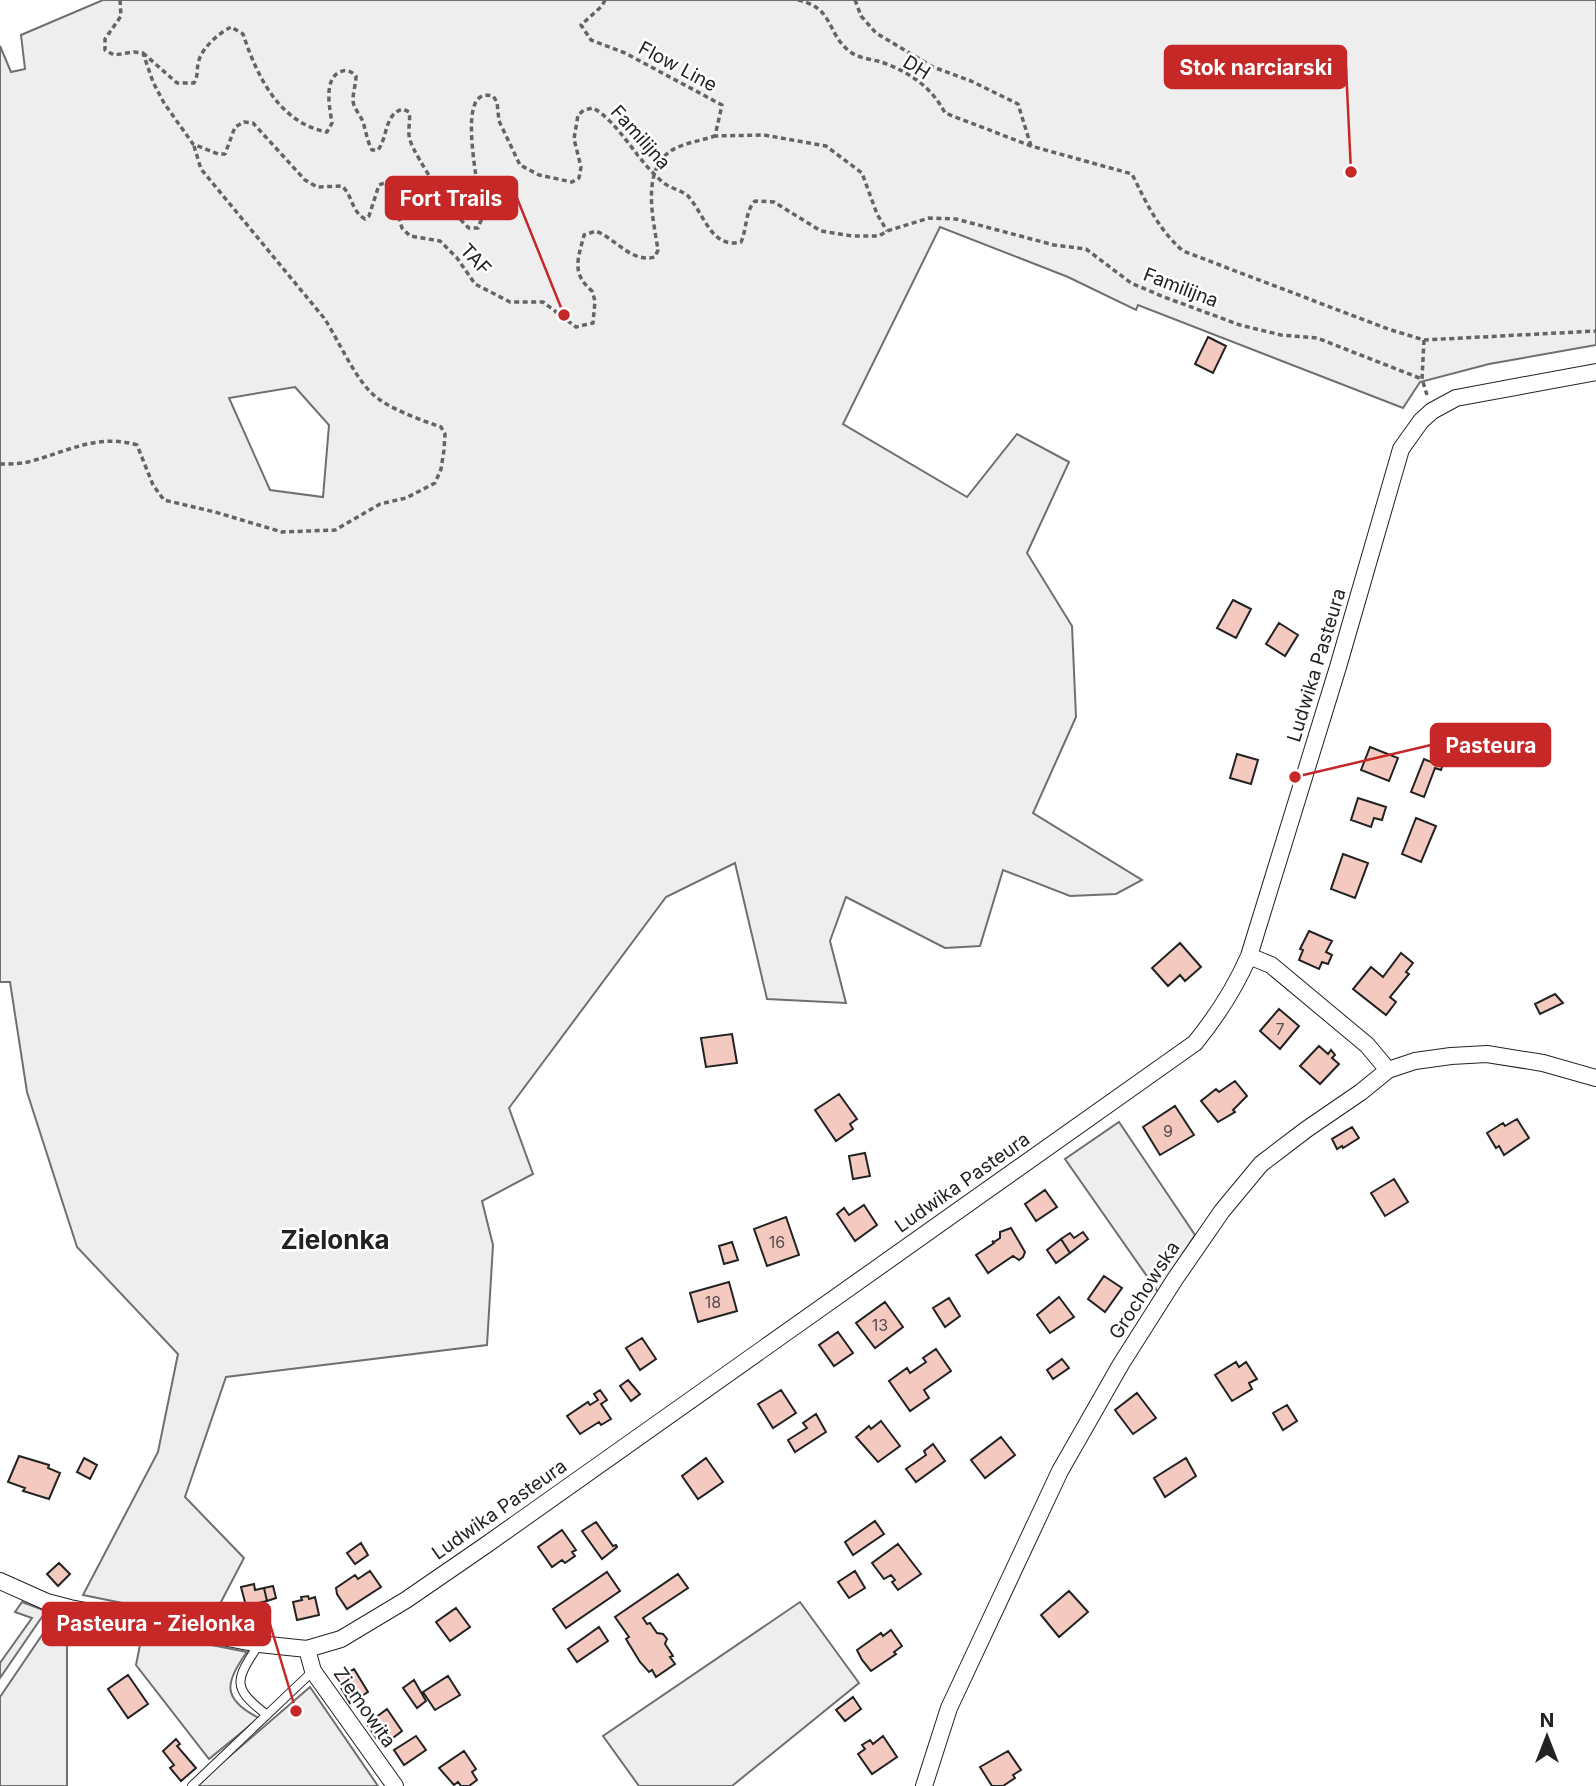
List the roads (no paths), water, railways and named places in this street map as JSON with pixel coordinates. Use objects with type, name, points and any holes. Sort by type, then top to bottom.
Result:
[{"type":"street","name":"Ludwika Pasteura","points":[[0,1581],[47,1602],[70,1608],[258,1644],[307,1649],[341,1639],[406,1600],[1195,1044],[1235,987],[1249,956],[1338,667],[1401,449],[1410,433],[1432,411],[1456,398],[1596,372]]},
{"type":"street","points":[[1249,956],[1270,965],[1367,1045],[1388,1070]]},
{"type":"street","name":"Grochowska","points":[[924,1786],[949,1708],[1060,1471],[1121,1364],[1175,1279],[1222,1211],[1261,1164],[1361,1093],[1388,1070],[1415,1061],[1487,1054],[1543,1063],[1596,1078]]},
{"type":"street","name":"Ziemowita","points":[[307,1649],[313,1671],[395,1786]]},
{"type":"lane","points":[[258,1644],[246,1664],[240,1687],[245,1698],[267,1715]]},
{"type":"lane","points":[[191,1786],[313,1671]]},
{"type":"place","name":"Stok narciarski","points":[[1351,172]]},
{"type":"place","name":"Fort Trails","points":[[564,315]]},
{"type":"place","name":"Pasteura","points":[[1295,777]]},
{"type":"place","name":"Pasteura - Zielonka","points":[[296,1711]]},
{"type":"district","name":"Zielonka","points":[[335,1240]]}]
